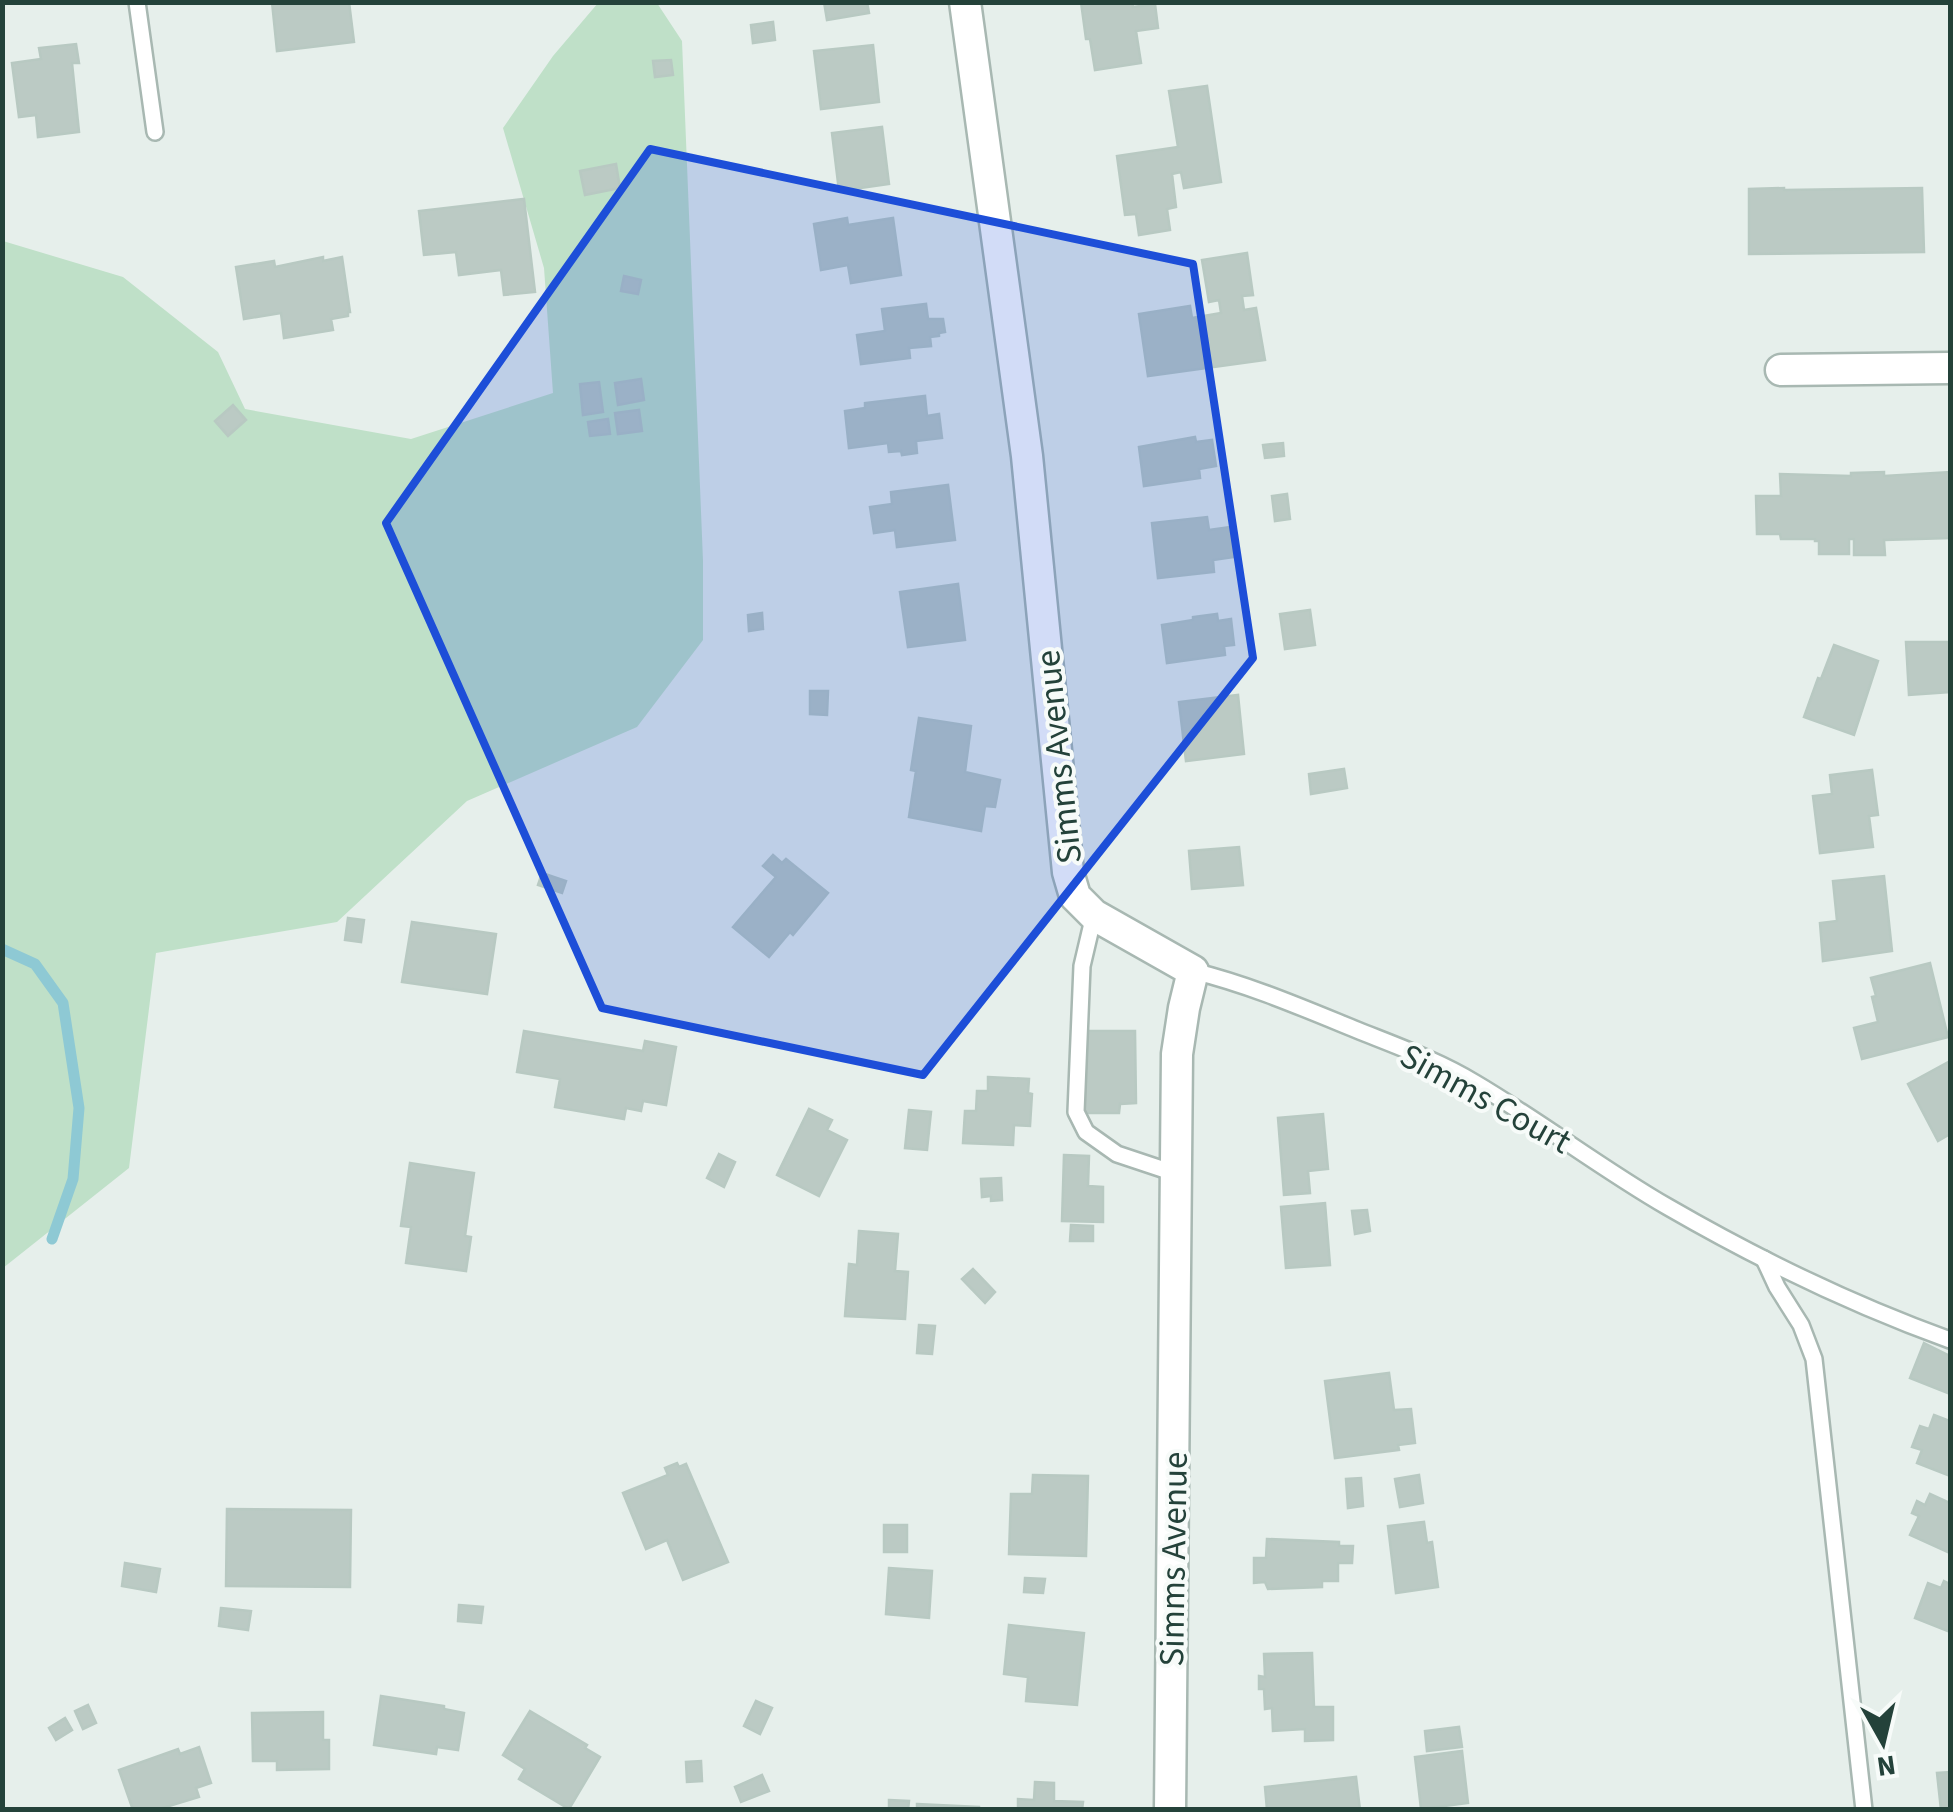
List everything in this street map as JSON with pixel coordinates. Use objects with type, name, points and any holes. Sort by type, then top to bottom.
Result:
[{"type":"street","name":"Simms Avenue","points":[[965,2],[1026,456],[1068,872],[1075,896],[1094,915],[1192,971],[1177,1054],[1170,1810]]},
{"type":"street","points":[[1781,370],[1950,368]]},
{"type":"lane","points":[[137,2],[155,132]]},
{"type":"lane","points":[[1094,915],[1082,966],[1076,1112],[1086,1132],[1117,1154],[1177,1174]]},
{"type":"lane","name":"Simms Court","points":[[1192,971],[1239,983],[1293,1004],[1471,1081],[1666,1206],[1804,1280],[1950,1340]]},
{"type":"lane","points":[[1764,1258],[1776,1287],[1802,1325],[1814,1359],[1864,1810]]},
{"type":"highlighted area","points":[[650,149],[1193,264],[1253,658],[923,1075],[602,1008],[386,523]]},
{"type":"green space","points":[[598,3],[657,3],[682,41],[703,640],[637,727],[467,801],[337,922],[156,953],[129,1168],[3,1268],[3,241],[123,277],[218,352],[245,409],[411,439],[553,393],[544,268],[503,128],[553,56]]},
{"type":"building","points":[[272,2],[349,2],[354,42],[277,51]]},
{"type":"building","points":[[824,2],[867,2],[869,13],[827,20]]},
{"type":"building","points":[[1081,2],[1132,2],[1133,7],[1155,4],[1158,28],[1136,31],[1141,63],[1095,70]]},
{"type":"building","points":[[773,22],[775,40],[753,43],[751,25]]},
{"type":"building","points":[[76,44],[79,63],[72,63],[79,132],[38,137],[36,115],[19,117],[12,63],[41,59],[39,48]]},
{"type":"building","points":[[873,45],[879,102],[821,109],[814,51]]},
{"type":"building","points":[[671,60],[673,75],[655,77],[653,61]]},
{"type":"building","points":[[1207,86],[1221,182],[1184,188],[1181,172],[1172,174],[1176,207],[1167,209],[1170,230],[1139,235],[1136,214],[1125,215],[1117,156],[1178,147],[1169,91]]},
{"type":"building","points":[[882,127],[889,184],[839,191],[832,133]]},
{"type":"building","points":[[616,164],[620,188],[585,195],[580,171]]},
{"type":"building","points":[[1922,188],[1924,252],[1749,254],[1749,189]]},
{"type":"building","points":[[524,199],[535,292],[504,295],[501,270],[459,275],[456,252],[424,255],[419,211]]},
{"type":"building","points":[[847,218],[848,225],[893,218],[901,275],[851,283],[848,265],[821,270],[814,224]]},
{"type":"building","points":[[1247,253],[1253,295],[1242,296],[1244,310],[1256,308],[1265,360],[1148,376],[1139,314],[1190,306],[1192,318],[1221,313],[1219,300],[1209,302],[1202,260]]},
{"type":"building","points":[[323,257],[323,261],[342,257],[350,312],[348,316],[331,319],[333,330],[284,338],[281,313],[244,319],[236,267],[274,261],[275,267]]},
{"type":"building","points":[[624,276],[641,280],[638,294],[621,291]]},
{"type":"building","points":[[926,304],[928,319],[943,319],[945,332],[930,337],[931,346],[909,348],[910,358],[861,364],[857,335],[885,331],[882,309]]},
{"type":"building","points":[[641,379],[644,400],[618,405],[615,383]]},
{"type":"building","points":[[599,382],[603,412],[583,415],[580,384]]},
{"type":"building","points":[[925,396],[927,416],[939,414],[942,438],[916,441],[917,453],[902,455],[901,451],[889,452],[888,443],[849,448],[845,411],[865,408],[865,403]]},
{"type":"building","points":[[233,405],[246,420],[228,436],[215,421]]},
{"type":"building","points":[[639,410],[642,431],[618,434],[615,413]]},
{"type":"building","points":[[608,419],[610,434],[590,436],[588,422]]},
{"type":"building","points":[[1195,437],[1196,442],[1212,440],[1216,466],[1199,469],[1200,478],[1144,486],[1139,447]]},
{"type":"building","points":[[1283,443],[1284,456],[1265,458],[1263,445]]},
{"type":"building","points":[[1884,472],[1884,476],[1950,472],[1950,538],[1884,540],[1885,555],[1854,555],[1854,539],[1849,539],[1849,554],[1819,554],[1819,541],[1815,539],[1757,534],[1756,496],[1781,496],[1780,474],[1851,476]]},
{"type":"building","points":[[948,485],[955,540],[897,547],[895,530],[874,533],[870,507],[892,504],[891,492]]},
{"type":"building","points":[[1287,494],[1290,519],[1275,521],[1272,496]]},
{"type":"building","points":[[1207,517],[1209,530],[1231,527],[1234,557],[1213,560],[1214,572],[1158,578],[1152,523]]},
{"type":"building","points":[[958,584],[965,640],[908,647],[900,592]]},
{"type":"building","points":[[1310,610],[1315,645],[1285,649],[1280,614]]},
{"type":"building","points":[[762,613],[763,629],[749,631],[748,615]]},
{"type":"building","points":[[1217,614],[1218,621],[1231,619],[1234,645],[1224,646],[1225,655],[1167,663],[1162,625]]},
{"type":"building","points":[[1906,642],[1950,642],[1950,692],[1909,695]]},
{"type":"building","points":[[1834,645],[1878,661],[1854,735],[1804,717]]},
{"type":"building","points":[[810,691],[828,691],[827,715],[810,714]]},
{"type":"building","points":[[1238,695],[1244,754],[1186,761],[1179,702]]},
{"type":"building","points":[[919,718],[971,726],[965,772],[1000,780],[995,807],[985,806],[981,831],[909,817]]},
{"type":"building","points":[[1344,769],[1347,788],[1311,794],[1309,774]]},
{"type":"building","points":[[1872,770],[1878,815],[1869,816],[1873,847],[1820,853],[1813,796],[1832,794],[1830,775]]},
{"type":"building","points":[[1239,847],[1243,885],[1192,889],[1189,851]]},
{"type":"building","points":[[773,855],[782,863],[786,859],[828,893],[769,957],[733,927],[776,877],[763,866]]},
{"type":"building","points":[[542,873],[566,881],[562,893],[538,885]]},
{"type":"building","points":[[1884,876],[1892,951],[1823,961],[1820,923],[1837,921],[1833,881]]},
{"type":"building","points":[[348,918],[364,920],[361,942],[345,940]]},
{"type":"building","points":[[412,922],[496,934],[487,994],[402,982]]},
{"type":"building","points":[[1930,963],[1948,1037],[1862,1059],[1854,1028],[1878,1022],[1871,978]]},
{"type":"building","points":[[524,1031],[643,1051],[645,1041],[676,1047],[666,1105],[643,1101],[641,1111],[626,1108],[624,1119],[555,1107],[560,1079],[517,1072]]},
{"type":"building","points":[[1085,1031],[1135,1031],[1136,1103],[1120,1104],[1119,1113],[1084,1113]]},
{"type":"building","points":[[1950,1061],[1950,1134],[1938,1141],[1908,1084]]},
{"type":"building","points":[[988,1077],[1029,1079],[1030,1126],[1014,1125],[1013,1145],[963,1143],[965,1111],[976,1111],[977,1091],[988,1091]]},
{"type":"building","points":[[809,1109],[832,1120],[827,1130],[847,1140],[819,1196],[777,1175]]},
{"type":"building","points":[[909,1110],[931,1112],[927,1150],[905,1148]]},
{"type":"building","points":[[1323,1114],[1328,1169],[1308,1171],[1310,1193],[1284,1195],[1278,1118]]},
{"type":"building","points":[[719,1154],[735,1162],[724,1187],[707,1178]]},
{"type":"building","points":[[1064,1155],[1089,1156],[1088,1186],[1103,1187],[1103,1222],[1062,1221]]},
{"type":"building","points":[[410,1163],[474,1173],[465,1236],[471,1237],[466,1271],[406,1263],[411,1227],[401,1226]]},
{"type":"building","points":[[1001,1178],[1002,1200],[982,1197],[981,1179]]},
{"type":"building","points":[[1325,1203],[1330,1265],[1286,1268],[1281,1207]]},
{"type":"building","points":[[1367,1210],[1370,1231],[1355,1234],[1352,1211]]},
{"type":"building","points":[[1071,1225],[1093,1226],[1093,1241],[1070,1241]]},
{"type":"building","points":[[859,1231],[898,1234],[895,1271],[908,1272],[905,1319],[845,1316],[849,1264],[857,1265]]},
{"type":"building","points":[[973,1269],[995,1292],[985,1303],[962,1279]]},
{"type":"building","points":[[919,1325],[935,1326],[932,1354],[917,1353]]},
{"type":"building","points":[[1924,1343],[1950,1356],[1950,1394],[1910,1378]]},
{"type":"building","points":[[1389,1373],[1394,1410],[1411,1409],[1415,1443],[1398,1445],[1399,1450],[1335,1458],[1325,1381]]},
{"type":"building","points":[[1934,1415],[1950,1421],[1950,1476],[1917,1463],[1922,1450],[1912,1447],[1920,1426],[1929,1429]]},
{"type":"building","points":[[677,1463],[679,1467],[686,1464],[728,1562],[683,1580],[667,1540],[646,1549],[623,1493],[668,1475],[665,1468]]},
{"type":"building","points":[[1033,1475],[1088,1476],[1086,1556],[1009,1554],[1011,1494],[1032,1494]]},
{"type":"building","points":[[1419,1475],[1423,1503],[1400,1507],[1395,1479]]},
{"type":"building","points":[[1361,1478],[1363,1506],[1348,1508],[1346,1479]]},
{"type":"building","points":[[1930,1494],[1950,1503],[1950,1553],[1910,1535],[1919,1516],[1912,1513],[1917,1501],[1925,1505]]},
{"type":"building","points":[[227,1509],[351,1510],[350,1587],[226,1586]]},
{"type":"building","points":[[1424,1522],[1427,1543],[1432,1542],[1438,1587],[1396,1593],[1388,1526]]},
{"type":"building","points":[[884,1525],[907,1525],[907,1552],[884,1552]]},
{"type":"building","points":[[1267,1539],[1339,1542],[1339,1546],[1353,1546],[1352,1563],[1338,1563],[1338,1581],[1322,1581],[1322,1587],[1268,1589],[1265,1582],[1254,1583],[1254,1558],[1266,1558]]},
{"type":"building","points":[[125,1563],[160,1569],[156,1592],[122,1586]]},
{"type":"building","points":[[889,1568],[932,1571],[929,1618],[886,1614]]},
{"type":"building","points":[[1025,1578],[1045,1579],[1043,1593],[1024,1592]]},
{"type":"building","points":[[1944,1581],[1950,1584],[1950,1632],[1915,1618],[1928,1583],[1941,1588]]},
{"type":"building","points":[[459,1605],[483,1607],[481,1623],[458,1621]]},
{"type":"building","points":[[221,1608],[251,1611],[248,1630],[219,1626]]},
{"type":"building","points":[[1009,1625],[1084,1633],[1077,1705],[1026,1701],[1028,1677],[1004,1674]]},
{"type":"building","points":[[1312,1653],[1314,1707],[1333,1707],[1333,1740],[1305,1741],[1305,1729],[1273,1731],[1272,1708],[1265,1709],[1264,1689],[1259,1689],[1259,1676],[1265,1677],[1264,1654]]},
{"type":"building","points":[[381,1696],[464,1713],[458,1750],[437,1747],[436,1754],[374,1745]]},
{"type":"building","points":[[756,1701],[772,1708],[760,1734],[744,1726]]},
{"type":"building","points":[[88,1705],[96,1723],[83,1729],[75,1711]]},
{"type":"building","points":[[530,1711],[600,1757],[569,1809],[519,1779],[525,1769],[503,1755]]},
{"type":"building","points":[[323,1712],[323,1740],[329,1740],[329,1769],[277,1770],[277,1761],[253,1761],[252,1713]]},
{"type":"building","points":[[65,1718],[72,1730],[56,1740],[49,1728]]},
{"type":"building","points":[[1459,1727],[1462,1747],[1427,1751],[1425,1731]]},
{"type":"building","points":[[199,1747],[211,1783],[196,1788],[199,1797],[156,1810],[133,1810],[119,1770],[178,1749],[180,1754]]},
{"type":"building","points":[[1462,1751],[1468,1803],[1421,1809],[1415,1757]]},
{"type":"building","points":[[701,1761],[702,1781],[687,1782],[686,1762]]},
{"type":"building","points":[[1950,1772],[1950,1810],[1941,1810],[1937,1773]]},
{"type":"building","points":[[762,1775],[769,1791],[741,1802],[735,1787]]},
{"type":"building","points":[[1356,1777],[1360,1810],[1267,1810],[1265,1787]]},
{"type":"building","points":[[1035,1782],[1054,1783],[1054,1801],[1083,1802],[1082,1810],[1018,1810],[1018,1799],[1034,1800]]},
{"type":"building","points":[[889,1800],[909,1801],[908,1810],[889,1810]]},
{"type":"building","points":[[917,1804],[979,1807],[979,1810],[917,1810]]},
{"type":"waterway","points":[[2,949],[35,964],[63,1003],[79,1108],[73,1179],[52,1239]]}]
